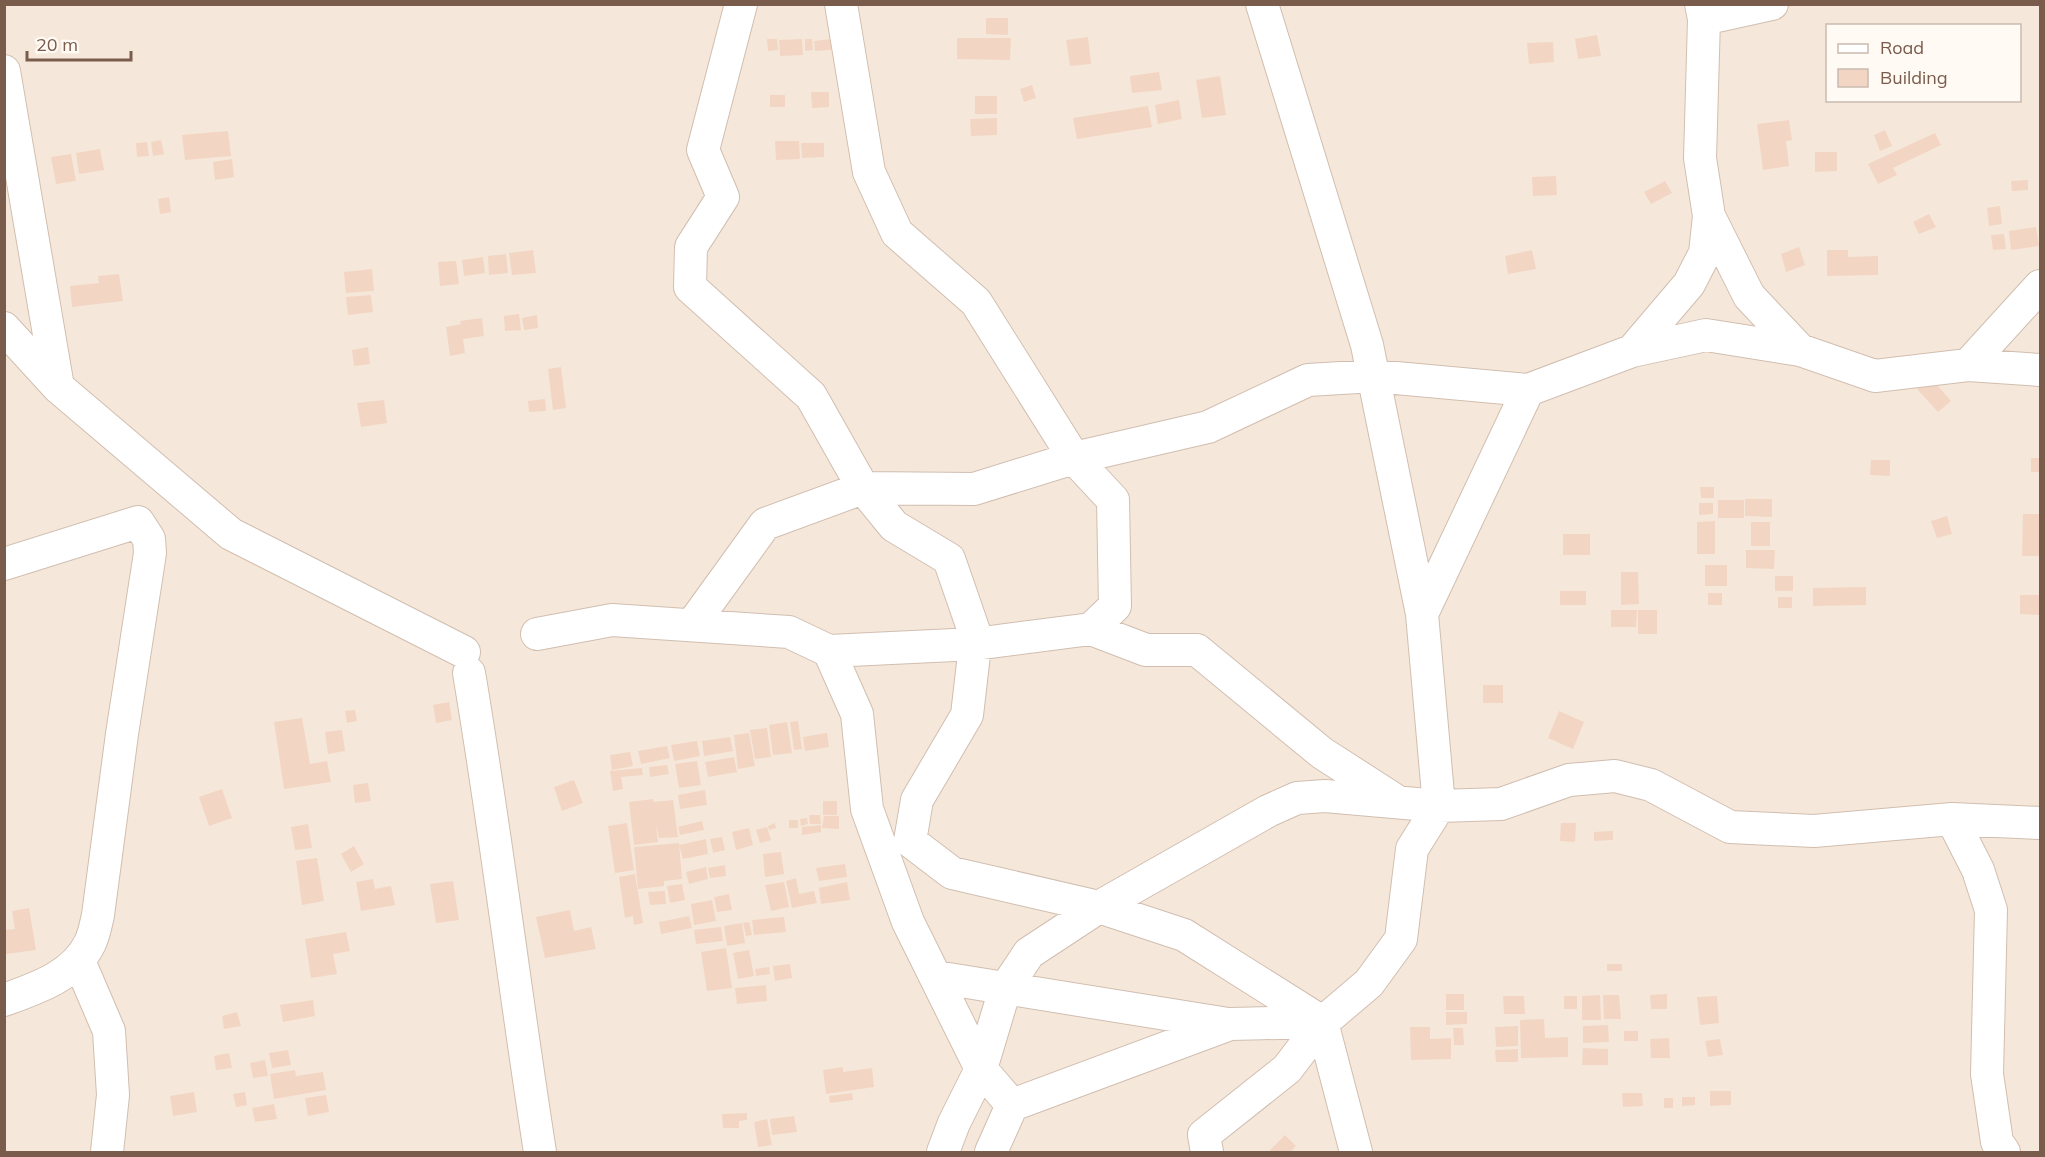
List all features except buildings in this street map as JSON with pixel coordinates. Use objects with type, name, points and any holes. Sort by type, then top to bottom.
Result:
[{"type":"street","points":[[741,4],[704,150],[723,197],[691,247],[690,287],[811,396],[864,488],[894,526],[949,559],[976,637],[967,715],[917,800],[910,841],[952,873],[1099,907],[1184,935],[1322,1022],[1356,1152]]},
{"type":"street","points":[[841,4],[868,172],[897,232],[976,302],[1074,458],[1113,500],[1115,606],[1092,629]]},
{"type":"street","points":[[1207,1152],[1204,1135],[1287,1069],[1322,1022],[1370,983],[1401,939],[1412,849],[1438,806],[1422,614],[1374,376],[1367,345],[1262,4]]},
{"type":"street","points":[[1632,351],[1689,284],[1705,253],[1709,216],[1700,158],[1703,12],[1772,4]]},
{"type":"street","points":[[4,71],[58,387]]},
{"type":"street","points":[[1709,216],[1749,296],[1800,350]]},
{"type":"street","points":[[1968,365],[2040,286]]},
{"type":"street","points":[[4,328],[58,387],[231,534],[466,662],[487,778],[540,1152]]},
{"type":"street","points":[[692,625],[765,524],[864,488],[974,489],[1074,458],[1208,427],[1308,380],[1374,376],[1528,390],[1632,351],[1706,335],[1800,350],[1875,376],[1968,365],[2040,370]]},
{"type":"street","points":[[1422,614],[1528,390]]},
{"type":"street","points":[[4,564],[138,522],[148,539],[150,553],[98,915],[91,942],[80,961],[59,976],[39,987],[4,1000]]},
{"type":"street","points":[[537,634],[612,620],[789,633],[829,651],[975,644],[1092,629],[1146,650],[1197,650],[1322,753],[1398,803]]},
{"type":"street","points":[[829,651],[857,714],[867,810],[908,922],[981,1069],[1012,1105]]},
{"type":"street","points":[[943,1152],[954,1123],[981,1069],[1005,989],[1029,953],[1099,907],[1268,811],[1297,798],[1325,796],[1438,806],[1502,804],[1569,780],[1615,776],[1651,785],[1730,827],[1814,831],[1952,819],[2040,823]]},
{"type":"street","points":[[1952,819],[1978,870],[1991,910],[1987,1074],[1997,1142],[2004,1152]]},
{"type":"street","points":[[80,961],[109,1031],[113,1095],[107,1152]]},
{"type":"street","points":[[936,977],[1230,1024],[1322,1022]]},
{"type":"street","points":[[991,1152],[1012,1105],[1230,1024]]},
{"type":"shaded area","points":[[5,5],[2040,5],[2040,1152],[5,1152]]}]
